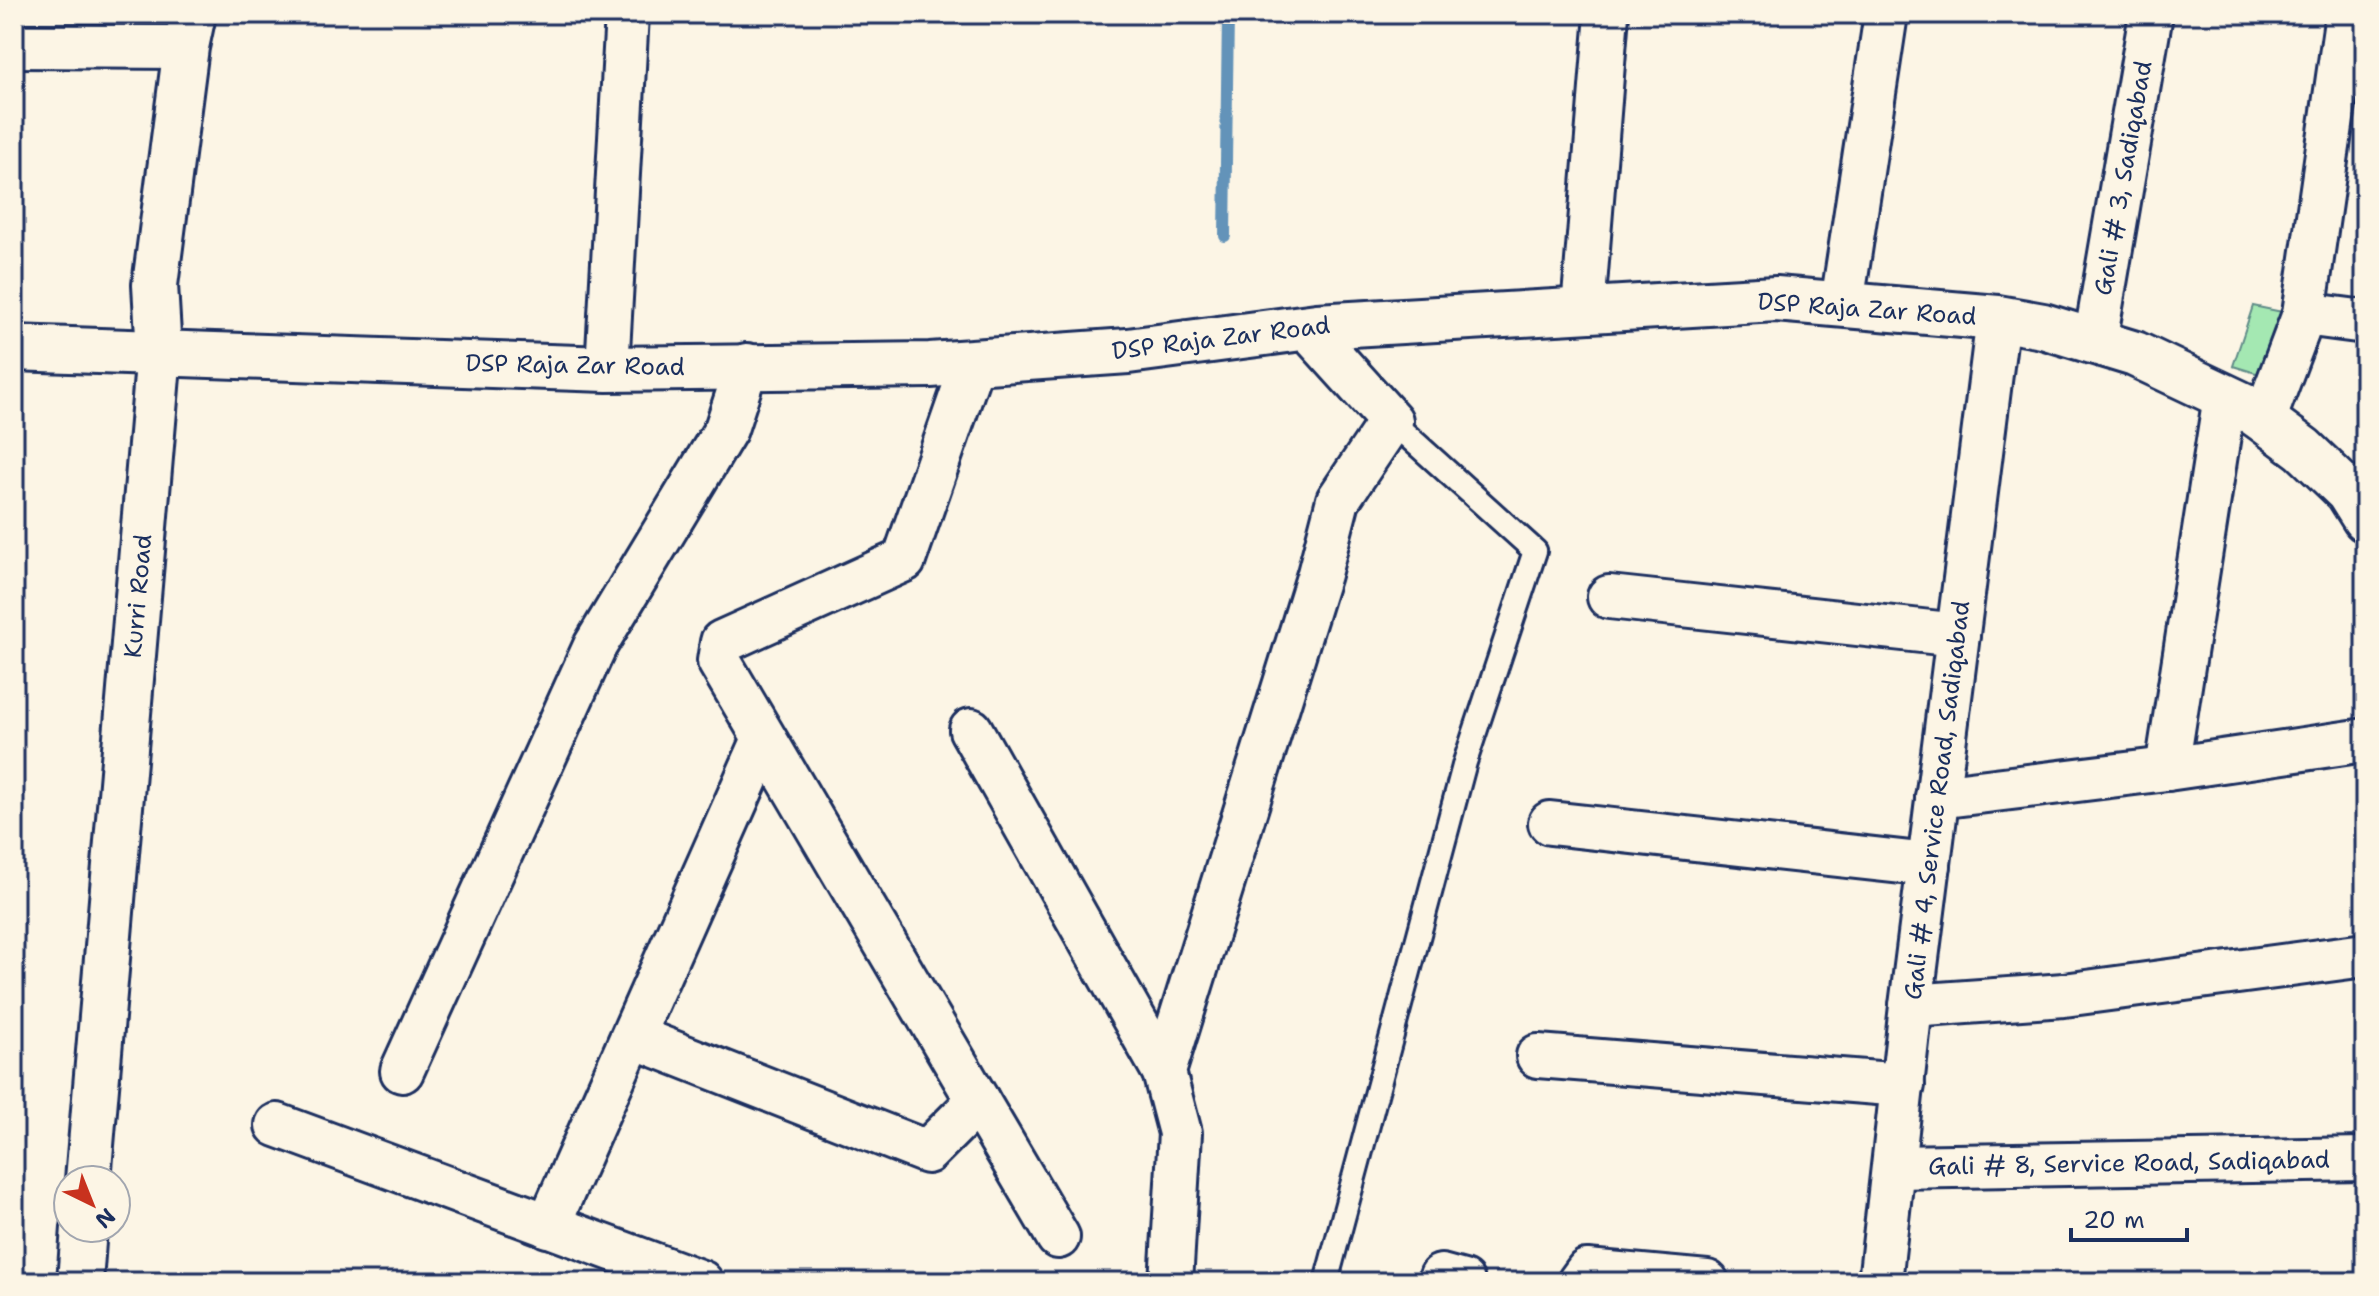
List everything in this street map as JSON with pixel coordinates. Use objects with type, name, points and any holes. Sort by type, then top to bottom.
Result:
[{"type":"street","points":[[607,369],[627,14]]},
{"type":"street","points":[[1583,310],[1607,14]]},
{"type":"street","points":[[1842,304],[1886,14]]},
{"type":"street","name":"Gali # 3, Sadiqabad","points":[[2095,342],[2151,14]]},
{"type":"street","points":[[2264,420],[2304,314],[2347,14]]},
{"type":"street","points":[[14,46],[190,31]]},
{"type":"street","name":"Kurri Road","points":[[89,1164],[159,352],[155,285],[190,31]]},
{"type":"street","name":"DSP Raja Zar Road","points":[[14,348],[607,369],[973,362],[1128,351],[1306,327],[1776,299],[1998,318],[2043,326],[2135,354],[2225,396],[2264,420],[2303,449],[2337,481],[2365,519]]},
{"type":"street","points":[[2304,314],[2365,322]]},
{"type":"street","name":"Gali # 4, Service Road, Sadiqabad","points":[[1880,1282],[1911,1006],[1998,318]]},
{"type":"street","points":[[1164,1072],[1319,574],[1338,500],[1391,421],[1306,327]]},
{"type":"street","points":[[973,362],[904,560],[722,642],[719,661],[1058,1237]]},
{"type":"street","points":[[402,1071],[595,646],[726,429],[747,365]]},
{"type":"street","points":[[2167,769],[2225,396]]},
{"type":"street","points":[[1609,597],[1958,635]]},
{"type":"street","points":[[971,730],[1164,1072],[1180,1133],[1171,1282]]},
{"type":"street","points":[[548,1226],[764,739]]},
{"type":"street","points":[[1937,797],[2167,769],[2365,740]]},
{"type":"street","points":[[1550,823],[1929,865]]},
{"type":"street","points":[[1911,1006],[2064,995],[2275,964],[2365,955]]},
{"type":"street","points":[[634,1037],[927,1152],[978,1101]]},
{"type":"street","points":[[1538,1056],[1903,1085]]},
{"type":"street","points":[[277,1125],[701,1282]]},
{"type":"street","name":"Gali # 8, Service Road, Sadiqabad","points":[[1894,1167],[2365,1159]]},
{"type":"street","points":[[80,1282],[83,1244]]},
{"type":"street","points":[[1579,1282],[1587,1271],[1707,1282]]},
{"type":"lane","points":[[1326,1282],[1465,762],[1535,551],[1391,421]]},
{"type":"green space","points":[[2253,306],[2292,314],[2269,377],[2233,366]]},
{"type":"waterway","points":[[1225,236],[1228,14]]}]
